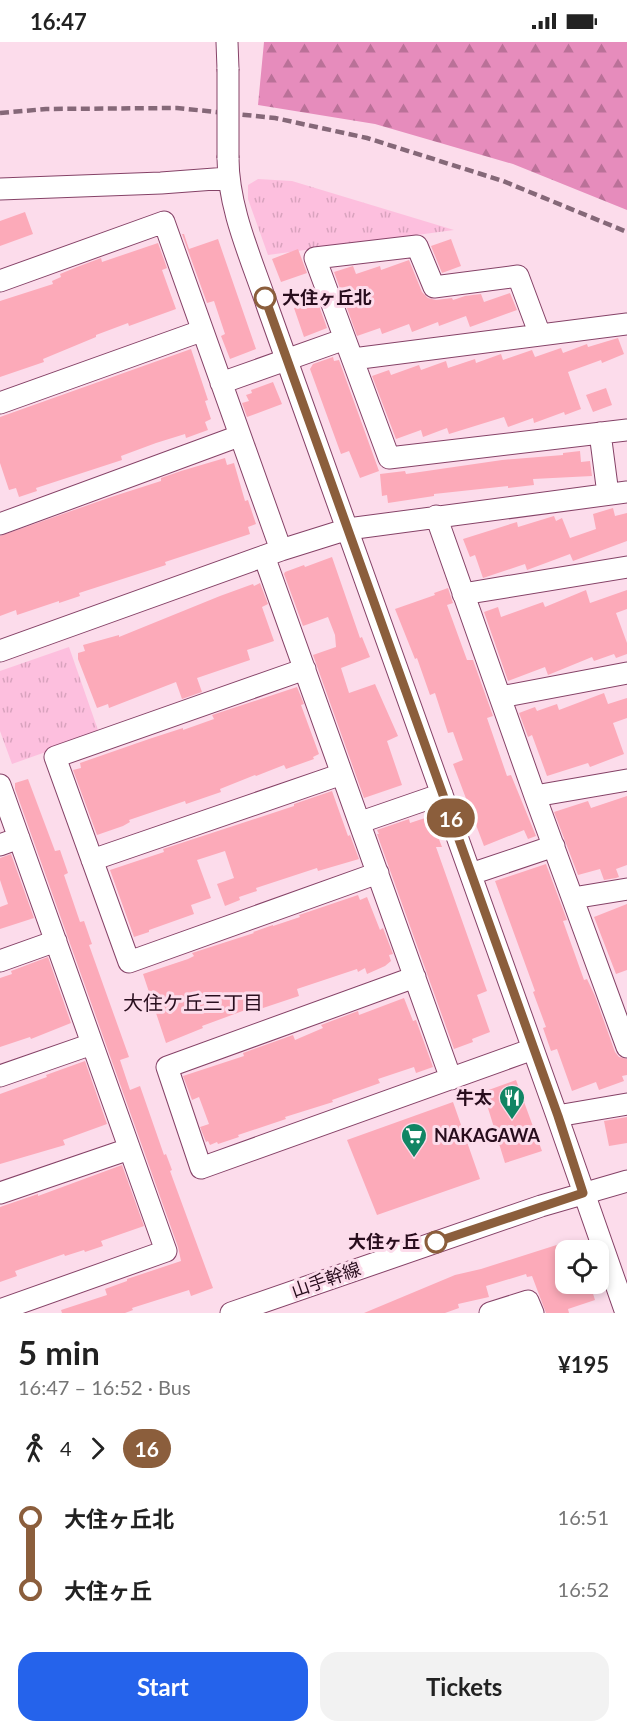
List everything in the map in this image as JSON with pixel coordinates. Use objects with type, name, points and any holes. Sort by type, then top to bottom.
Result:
[{"type":"street","points":[[227,42],[228,168],[237,215],[286,359],[558,1116],[583,1193],[619,1272],[626,1313]]},
{"type":"street","points":[[0,189],[161,183],[228,168]]},
{"type":"street","points":[[0,281],[164,222],[239,436],[305,669],[451,1079]]},
{"type":"street","points":[[540,335],[518,276],[434,287],[417,246],[315,258],[389,458],[627,430]]},
{"type":"street","points":[[221,383],[286,359],[349,349],[540,335],[627,324]]},
{"type":"street","points":[[0,403],[201,331]]},
{"type":"street","points":[[0,651],[273,553],[348,529],[618,493],[600,434]]},
{"type":"street","points":[[0,524],[239,436]]},
{"type":"street","points":[[436,516],[573,898],[618,995],[627,1047]]},
{"type":"street","points":[[463,594],[627,567]]},
{"type":"street","points":[[305,669],[55,757],[129,962],[378,873]]},
{"type":"street","points":[[501,697],[627,673]]},
{"type":"street","points":[[92,860],[342,774]]},
{"type":"street","points":[[535,796],[627,780]]},
{"type":"street","points":[[0,785],[9,842],[56,941],[166,1251],[0,1310]]},
{"type":"street","points":[[361,822],[442,794]]},
{"type":"street","points":[[471,874],[554,846]]},
{"type":"street","points":[[573,898],[627,889]]},
{"type":"street","points":[[0,961],[56,941]]},
{"type":"street","points":[[415,977],[167,1067],[201,1168],[533,1050]]},
{"type":"street","points":[[0,1076],[92,1044]]},
{"type":"street","points":[[558,1116],[627,1104]]},
{"type":"street","points":[[0,1193],[129,1149]]},
{"type":"street","name":"山手幹線","points":[[231,1313],[541,1206],[627,1181]]},
{"type":"street","points":[[490,1313],[528,1301],[533,1313]]},
{"type":"green space","points":[[264,42],[627,42],[627,210],[513,164],[375,124],[258,105]]},
{"type":"green space","points":[[258,179],[292,181],[454,230],[268,255],[248,199],[248,185]]},
{"type":"green space","points":[[69,647],[99,733],[12,764],[0,731],[0,671]]},
{"type":"building","points":[[25,212],[33,234],[0,246],[0,221]]},
{"type":"building","points":[[182,234],[184,234],[189,249],[218,239],[256,349],[230,359],[221,336],[225,334],[214,301],[207,303]]},
{"type":"building","points":[[451,239],[461,266],[442,273],[431,246]]},
{"type":"building","points":[[158,243],[167,268],[162,270],[176,309],[96,335],[96,337],[43,359],[44,362],[0,377],[0,301],[53,284],[52,281],[61,277],[60,274],[101,258],[102,262]]},
{"type":"building","points":[[298,249],[307,273],[281,282],[272,259]]},
{"type":"building","points":[[409,260],[422,292],[428,298],[436,300],[452,298],[453,300],[481,294],[484,302],[510,293],[517,310],[470,327],[466,316],[439,326],[438,322],[412,332],[409,324],[382,334],[380,328],[357,336],[334,272],[353,266],[356,274],[380,266],[381,270]]},
{"type":"building","points":[[317,300],[327,328],[304,337],[294,308]]},
{"type":"building","points":[[618,338],[624,354],[602,363],[601,360],[568,372],[581,409],[565,415],[564,412],[534,423],[533,418],[508,427],[504,417],[449,434],[447,428],[423,437],[421,430],[396,439],[372,376],[389,370],[391,375],[419,365],[421,370],[446,361],[448,368],[475,359],[476,363],[501,354],[503,360],[532,350],[535,357],[561,348],[563,353],[587,344],[588,347]]},
{"type":"building","points":[[191,349],[208,400],[205,401],[211,419],[205,422],[208,430],[186,438],[185,434],[156,443],[121,456],[122,460],[36,488],[37,491],[19,497],[16,488],[9,490],[0,463],[0,417]]},
{"type":"building","points":[[333,357],[334,361],[339,360],[379,471],[360,478],[349,451],[341,454],[310,369],[313,364]]},
{"type":"building","points":[[273,382],[282,404],[247,417],[242,403],[249,401],[246,395],[252,393],[251,390]]},
{"type":"building","points":[[606,388],[612,405],[593,412],[586,395]]},
{"type":"building","points":[[580,451],[581,462],[590,461],[592,476],[533,479],[534,485],[434,494],[434,496],[388,503],[387,495],[382,496],[380,474],[405,471],[406,474]]},
{"type":"building","points":[[225,458],[227,465],[234,463],[245,501],[248,500],[256,524],[248,527],[250,534],[165,562],[166,565],[79,593],[80,596],[59,603],[59,601],[17,615],[16,610],[0,616],[0,536],[161,481],[161,478],[181,471]]},
{"type":"building","points":[[613,508],[615,516],[627,513],[627,541],[573,561],[570,554],[527,570],[525,564],[483,578],[475,555],[470,557],[463,539],[517,522],[518,527],[554,516],[556,521],[562,518],[570,538],[596,529],[593,514]]},
{"type":"building","points":[[332,557],[360,638],[362,637],[370,657],[341,668],[349,693],[375,684],[398,736],[387,741],[402,785],[364,798],[313,655],[336,647],[335,635],[328,617],[303,626],[284,574],[304,565],[305,567]]},
{"type":"building","points":[[260,583],[268,604],[262,607],[274,641],[247,650],[250,660],[197,678],[202,692],[182,699],[176,682],[109,708],[108,704],[97,708],[78,659],[78,653],[85,651],[83,645],[119,635],[119,637],[220,596]]},
{"type":"building","points":[[448,588],[453,603],[447,605],[467,660],[473,660],[493,716],[487,718],[507,776],[511,775],[536,836],[528,839],[524,830],[484,846],[453,764],[463,760],[453,732],[448,733],[435,693],[430,695],[417,658],[415,659],[395,609]]},
{"type":"building","points":[[586,590],[590,603],[627,590],[627,609],[616,613],[627,643],[627,654],[616,658],[614,654],[594,661],[592,657],[548,675],[545,667],[508,681],[484,612],[498,607],[501,617],[543,602],[545,607]]},
{"type":"building","points":[[297,687],[304,704],[301,705],[319,754],[313,757],[314,759],[286,769],[284,765],[255,775],[220,789],[221,792],[186,804],[185,801],[129,820],[130,822],[123,826],[97,835],[73,770],[81,768],[80,763],[183,728],[183,730],[214,719],[212,715]]},
{"type":"building","points":[[604,693],[608,704],[627,698],[627,718],[613,723],[624,754],[590,767],[588,763],[547,776],[532,735],[528,737],[519,713],[535,707],[537,711],[557,704],[559,710]]},
{"type":"building","points":[[28,779],[55,851],[60,850],[68,873],[64,875],[80,922],[84,921],[92,944],[89,945],[129,1057],[120,1060],[130,1090],[140,1086],[213,1288],[191,1296],[189,1290],[132,1308],[133,1310],[125,1313],[62,1313],[61,1310],[107,1295],[105,1289],[127,1281],[127,1279],[181,1261],[178,1247],[15,789],[15,783]]},
{"type":"building","points":[[332,791],[359,859],[318,871],[317,868],[256,888],[257,891],[239,897],[240,900],[225,906],[217,884],[234,878],[225,851],[197,860],[211,898],[191,905],[194,914],[134,937],[110,870],[164,852],[163,849],[294,806],[294,804]]},
{"type":"building","points":[[627,796],[627,865],[616,869],[619,877],[616,878],[604,880],[600,869],[578,875],[554,812],[588,801],[591,808]]},
{"type":"building","points":[[428,817],[442,847],[436,847],[487,991],[477,995],[490,1032],[454,1049],[377,834],[379,834],[377,830],[409,819],[410,823]]},
{"type":"building","points":[[11,854],[34,918],[0,929],[0,907],[8,904],[0,880],[0,858]]},
{"type":"building","points":[[546,864],[567,920],[563,921],[584,980],[587,979],[595,996],[615,1052],[619,1057],[627,1059],[627,1075],[622,1076],[624,1081],[599,1090],[596,1082],[572,1091],[557,1049],[551,1051],[543,1028],[546,1027],[533,992],[535,991],[495,881]]},
{"type":"building","points":[[358,895],[360,900],[367,897],[380,930],[383,928],[393,954],[389,955],[391,961],[385,966],[367,974],[365,968],[358,972],[357,969],[297,989],[299,996],[260,1009],[259,1005],[202,1026],[203,1028],[166,1043],[143,974],[188,959],[194,956],[192,953]]},
{"type":"building","points":[[627,904],[627,970],[616,974],[594,917]]},
{"type":"building","points":[[48,957],[71,1023],[31,1039],[30,1037],[0,1047],[0,978],[12,974],[11,971]]},
{"type":"building","points":[[404,998],[413,1021],[416,1020],[433,1067],[416,1073],[414,1067],[378,1079],[380,1083],[332,1100],[333,1102],[285,1117],[286,1119],[238,1135],[239,1137],[218,1144],[217,1142],[210,1145],[208,1141],[206,1142],[200,1127],[209,1124],[199,1097],[192,1100],[183,1076],[244,1056],[243,1053],[293,1035],[295,1040],[323,1028],[321,1025],[358,1011],[359,1015]]},
{"type":"building","points":[[85,1061],[107,1124],[63,1140],[65,1145],[0,1164],[0,1094]]},
{"type":"building","name":"牛太","points":[[516,1080],[542,1151],[505,1163],[483,1092]]},
{"type":"building","name":"NAKAGAWA","points":[[453,1102],[480,1179],[377,1215],[347,1140]]},
{"type":"building","points":[[627,1117],[627,1143],[609,1146],[604,1121]]},
{"type":"building","points":[[122,1165],[144,1226],[101,1241],[103,1246],[85,1252],[84,1250],[65,1256],[64,1254],[15,1271],[17,1276],[0,1282],[0,1207],[38,1194],[38,1196]]},
{"type":"building","points":[[555,1245],[555,1294],[593,1294],[595,1300],[568,1309],[569,1313],[546,1313],[532,1276],[527,1277],[526,1274],[486,1286],[489,1297],[458,1304],[459,1308],[445,1313],[364,1313],[455,1275]]},
{"type":"railway","points":[[0,113],[46,109],[177,108],[275,118],[367,138],[503,181],[627,232]]},
{"type":"bus line","name":"16","points":[[265,298],[558,1116],[583,1193],[436,1242]]},
{"type":"place","name":"大住ヶ丘北","points":[[265,298]]},
{"type":"place","name":"牛太","points":[[512,1121]]},
{"type":"place","name":"NAKAGAWA","points":[[414,1159]]},
{"type":"place","name":"大住ヶ丘","points":[[436,1242]]},
{"type":"district","name":"大住ケ丘三丁目","points":[[193,1003]]}]
